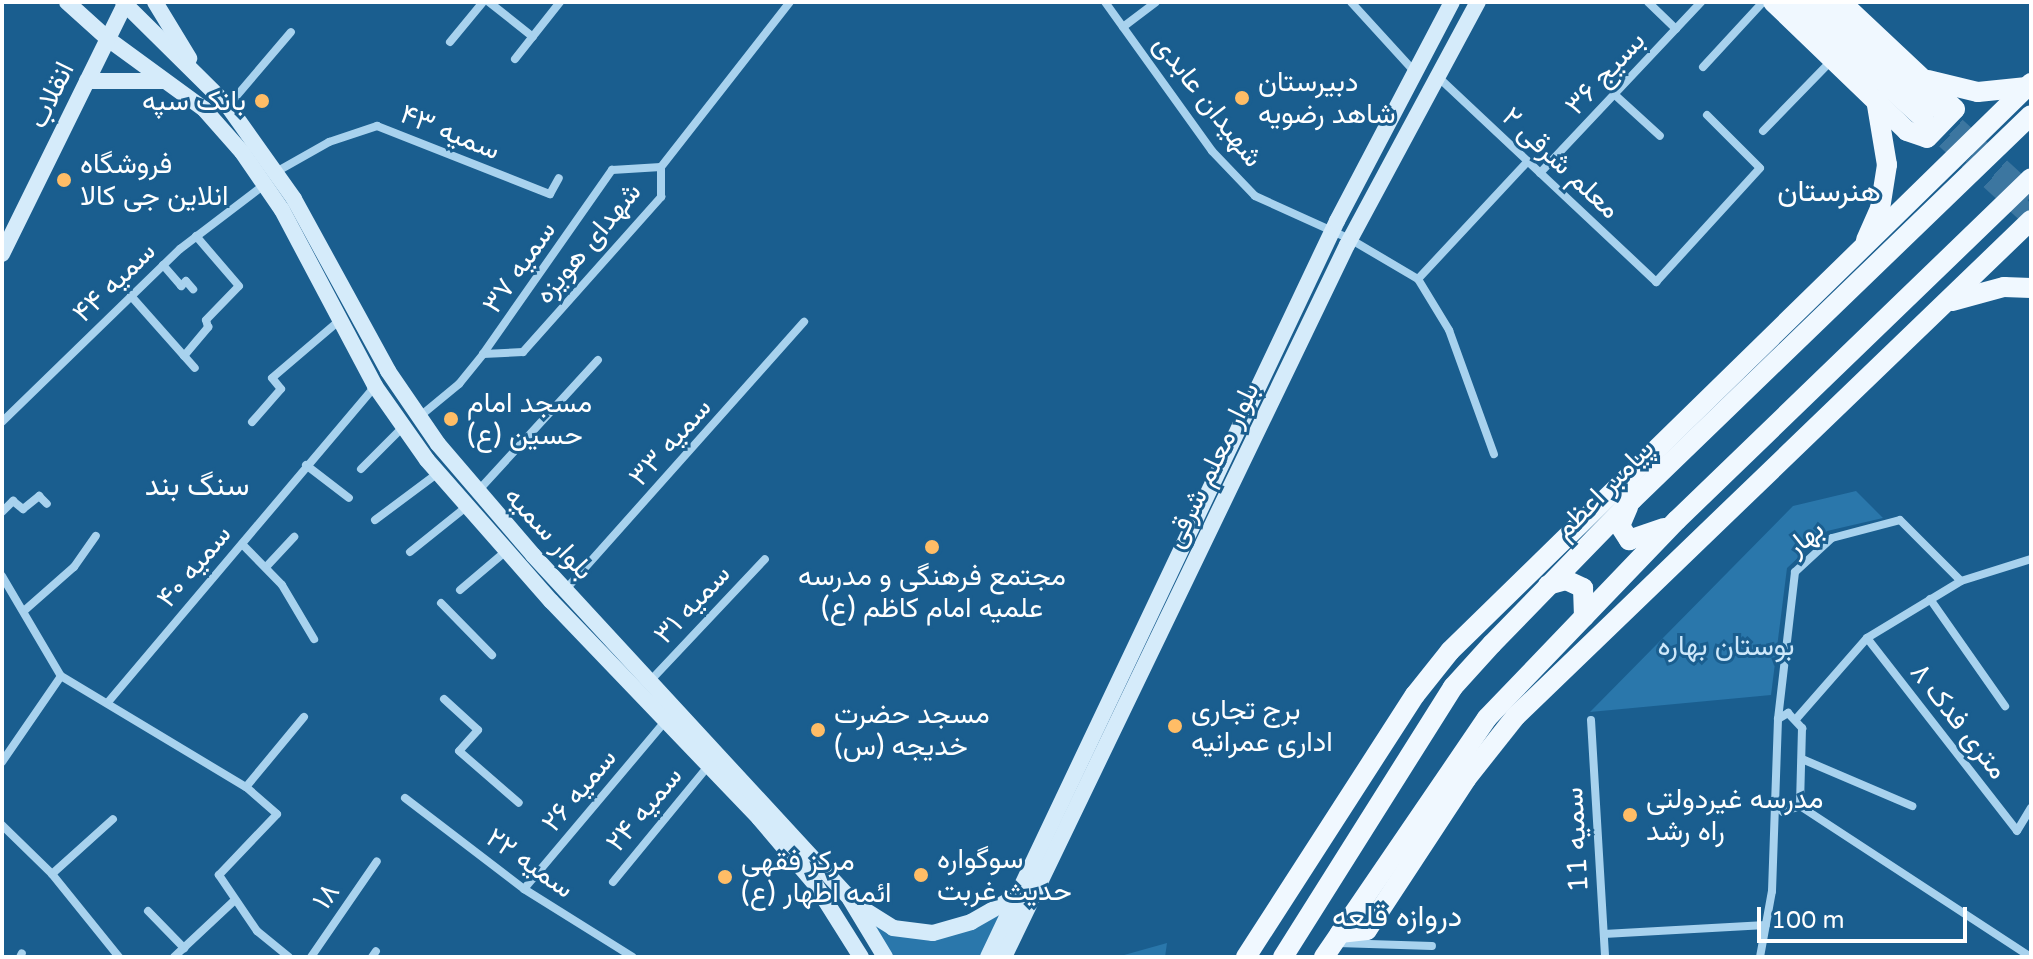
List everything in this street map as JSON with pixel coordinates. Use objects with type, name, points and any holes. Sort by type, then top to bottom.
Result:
[{"type":"main road","name":"بلوار سمیه","points":[[67,2],[108,39],[173,83],[216,121],[270,178],[375,386],[651,680],[850,899],[885,957]]},
{"type":"main road","points":[[155,2],[202,80]]},
{"type":"main road","name":"بلوار معلم شرقی","points":[[988,957],[1332,232],[1413,70],[1452,2]]},
{"type":"main road","name":"بلوار معلم شرقی","points":[[1004,957],[1350,239],[1478,2]]},
{"type":"main road","points":[[1773,2],[1916,138],[1927,138],[1955,109],[1841,2]]},
{"type":"main road","points":[[1795,2],[1929,113],[1820,2]]},
{"type":"main road","name":"بلوار سمیه","points":[[125,3],[228,106],[438,473],[465,508],[668,718],[815,884],[861,957]]},
{"type":"main road","name":"انقلاب","points":[[2,254],[125,3]]},
{"type":"main road","points":[[143,62],[140,42],[160,39]]},
{"type":"main road","points":[[87,81],[130,77],[173,83]]},
{"type":"main road","points":[[1925,79],[1978,92],[2029,85]]},
{"type":"main road","points":[[1246,957],[1415,695],[1450,651],[1861,250],[1989,140],[2029,85]]},
{"type":"main road","points":[[1861,250],[1880,209],[1887,165],[1875,101]]},
{"type":"main road","name":"پیامبر اعظم","points":[[1286,952],[1453,687],[1548,585],[1989,140],[2031,115]]},
{"type":"main road","points":[[1333,944],[1487,718],[1677,520],[2031,178]]},
{"type":"main road","points":[[1333,944],[1367,930],[1466,779],[1516,716],[2031,220]]},
{"type":"main road","points":[[1944,303],[2004,287],[2031,288]]},
{"type":"main road","points":[[1632,500],[1620,526],[1629,540],[1649,537],[1677,520]]},
{"type":"main road","points":[[1548,585],[1566,580],[1583,588],[1584,617]]},
{"type":"main road","points":[[850,899],[893,928],[933,933],[971,922],[1015,897]]},
{"type":"main road","points":[[1261,957],[1286,952]]},
{"type":"street","points":[[450,42],[486,2],[533,37]]},
{"type":"street","points":[[515,59],[560,2]]},
{"type":"street","points":[[775,2],[787,6]]},
{"type":"street","name":"شهیدان عابدی","points":[[1105,2],[1212,151],[1255,196],[1350,239],[1418,279]]},
{"type":"street","points":[[1123,27],[1156,2]]},
{"type":"street","points":[[1351,2],[1413,70]]},
{"type":"street","points":[[1648,2],[1676,29]]},
{"type":"street","name":"بسیج ۳۶","points":[[1540,173],[1701,2]]},
{"type":"street","points":[[1703,67],[1763,2]]},
{"type":"street","name":"شهدای هویزه","points":[[483,354],[523,352],[661,197],[661,167],[787,6]]},
{"type":"street","points":[[228,106],[291,32]]},
{"type":"street","points":[[1763,131],[1832,59]]},
{"type":"street","name":"معلم شرقی ۲","points":[[1437,75],[1656,282],[1760,168],[1707,115]]},
{"type":"street","points":[[1614,94],[1660,136]]},
{"type":"street","name":"سمیه ۴۳","points":[[270,178],[329,142],[377,126],[550,194],[559,178]]},
{"type":"street","points":[[1494,454],[1449,330],[1418,279],[1528,161]]},
{"type":"street","name":"سمیه ۳۷","points":[[361,469],[411,422],[459,384],[612,170],[661,167]]},
{"type":"street","name":"سمیه ۴۴","points":[[2,422],[163,265],[270,178]]},
{"type":"street","points":[[184,356],[208,327],[206,320],[239,286],[196,236]]},
{"type":"street","points":[[163,265],[181,286],[186,281],[193,289]]},
{"type":"street","points":[[131,296],[195,368]]},
{"type":"street","points":[[252,422],[281,389],[272,378],[340,320]]},
{"type":"street","name":"سمیه ۳۳","points":[[566,589],[804,322]]},
{"type":"street","points":[[476,492],[598,360]]},
{"type":"street","name":"سمیه ۴۰","points":[[109,701],[375,386]]},
{"type":"street","points":[[306,465],[349,498]]},
{"type":"street","points":[[375,520],[438,473]]},
{"type":"street","points":[[2,512],[13,501],[23,509],[39,496],[47,504]]},
{"type":"street","points":[[410,552],[465,508]]},
{"type":"street","name":"بهار","points":[[1778,719],[1795,572],[1832,538],[1900,520],[1961,581]]},
{"type":"street","points":[[25,610],[74,567],[96,536]]},
{"type":"street","points":[[267,566],[294,537]]},
{"type":"street","points":[[242,544],[267,566],[314,639]]},
{"type":"street","points":[[460,590],[505,552]]},
{"type":"street","name":"سمیه ۳۱","points":[[651,680],[765,559]]},
{"type":"street","points":[[1800,806],[1802,759],[1797,718],[1867,638],[1961,581],[2031,559]]},
{"type":"street","points":[[2,576],[25,610],[61,676],[109,701],[246,787],[277,814],[219,875],[257,931],[289,957]]},
{"type":"street","points":[[1930,599],[2005,706]]},
{"type":"street","points":[[441,603],[492,655]]},
{"type":"street","name":"۸ متری فدک","points":[[1867,638],[2017,831],[2031,808]]},
{"type":"street","points":[[2,762],[61,676]]},
{"type":"street","points":[[444,699],[478,730],[459,751],[519,803]]},
{"type":"street","points":[[1760,957],[1772,891],[1778,719],[1788,713],[1797,718]]},
{"type":"street","points":[[246,787],[304,717]]},
{"type":"street","name":"سمیه ۲۶","points":[[524,889],[668,718]]},
{"type":"street","name":"سمیه 11","points":[[1591,720],[1605,957]]},
{"type":"street","points":[[1802,759],[1912,806]]},
{"type":"street","name":"سمیه ۲۴","points":[[613,882],[710,765]]},
{"type":"street","name":"سمیه ۲۲","points":[[405,798],[524,889],[633,957]]},
{"type":"street","points":[[1775,805],[1783,812],[1800,806]]},
{"type":"street","points":[[1800,806],[2031,957]]},
{"type":"street","points":[[52,874],[113,819]]},
{"type":"street","points":[[2,825],[52,874],[119,957]]},
{"type":"street","name":"۱۸","points":[[311,957],[377,861]]},
{"type":"street","points":[[174,957],[235,900]]},
{"type":"street","points":[[148,911],[184,948]]},
{"type":"street","points":[[1604,934],[1766,925]]},
{"type":"street","points":[[1333,944],[1432,946]]},
{"type":"green space","name":"بوستان بهاره","points":[[1856,491],[1883,518],[1827,531],[1787,568],[1771,695],[1590,712],[1793,506]]},
{"type":"green space","points":[[1015,897],[987,957],[885,957],[850,899],[874,918],[933,933]]},
{"type":"green space","points":[[1167,943],[1165,957],[1117,957]]},
{"type":"tunnel","points":[[1934,107],[2031,196]]},
{"type":"tunnel","points":[[1924,119],[2031,217]]},
{"type":"place","name":"دبیرستان شاهد رضویه","points":[[1242,98]]},
{"type":"place","name":"بانک سپه","points":[[262,101]]},
{"type":"place","name":"فروشگاه انلاین جی کالا","points":[[64,180]]},
{"type":"place","name":"مسجد امام حسین (ع)","points":[[451,419]]},
{"type":"place","name":"مجتمع فرهنگی و مدرسه علمیه امام کاظم (ع)","points":[[932,547]]},
{"type":"place","name":"برج تجاری اداری عمرانیه","points":[[1175,726]]},
{"type":"place","name":"مسجد حضرت خدیجه (س)","points":[[818,730]]},
{"type":"place","name":"مدرسه غیردولتی راه رشد","points":[[1630,815]]},
{"type":"place","name":"سوگواره حدیث غربت","points":[[921,875]]},
{"type":"place","name":"مرکز فقهی ائمه اطهار (ع)","points":[[725,877]]},
{"type":"district","name":"هنرستان","points":[[1829,192]]},
{"type":"district","name":"سنگ بند","points":[[197,486]]},
{"type":"district","name":"دروازه قلعه","points":[[1397,917]]}]
